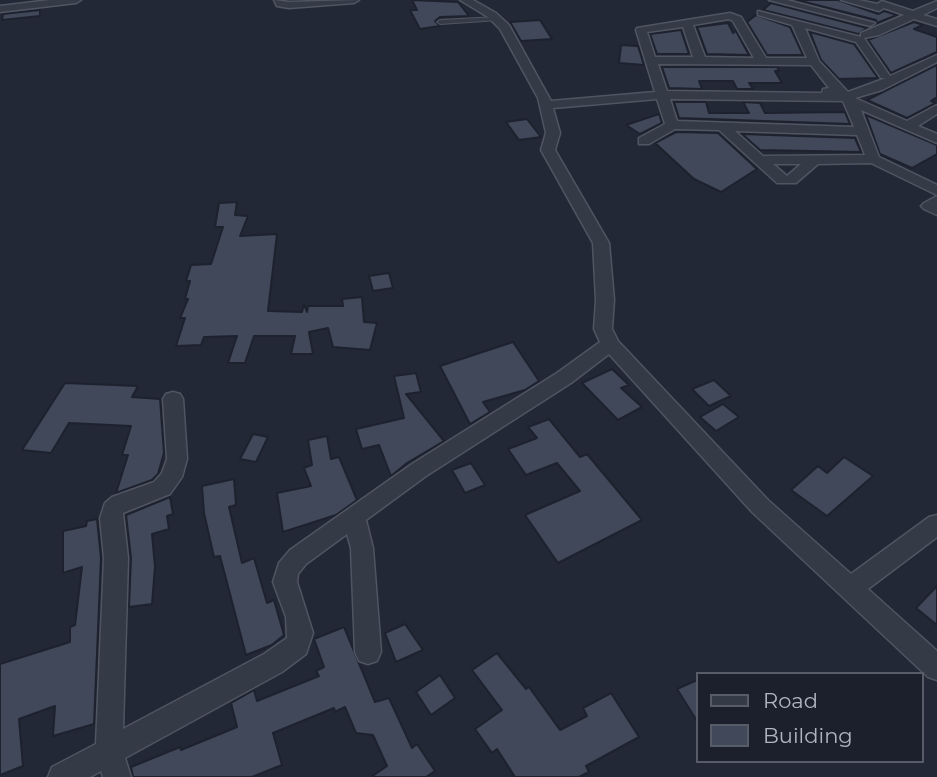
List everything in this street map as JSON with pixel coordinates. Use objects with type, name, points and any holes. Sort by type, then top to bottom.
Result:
[{"type":"street","points":[[0,9],[76,0]]},
{"type":"street","points":[[279,0],[281,4],[289,5],[354,0]]},
{"type":"street","points":[[465,0],[497,19],[505,27],[545,101],[553,133],[548,150],[601,243],[605,300],[603,330],[610,344],[760,506],[937,668]]},
{"type":"street","points":[[774,0],[870,23]]},
{"type":"street","points":[[846,0],[882,4],[937,23]]},
{"type":"street","points":[[761,13],[863,37],[937,4],[925,0]]},
{"type":"street","points":[[863,37],[882,4]]},
{"type":"street","points":[[672,125],[641,30],[723,15],[737,19],[762,61]]},
{"type":"street","points":[[687,22],[700,60]]},
{"type":"street","points":[[797,23],[814,62],[845,97],[864,131],[873,159]]},
{"type":"street","points":[[863,37],[885,75]]},
{"type":"street","points":[[845,97],[937,50]]},
{"type":"street","points":[[545,101],[659,90],[845,97],[878,87],[937,58]]},
{"type":"street","points":[[650,60],[814,62]]},
{"type":"street","points":[[845,97],[937,139]]},
{"type":"street","points":[[908,126],[937,109]]},
{"type":"street","points":[[644,141],[672,125],[864,131]]},
{"type":"street","points":[[722,126],[787,181],[814,160]]},
{"type":"street","points":[[759,160],[873,159],[937,191]]},
{"type":"street","points":[[937,200],[929,206],[937,210]]},
{"type":"street","points":[[62,777],[273,663],[297,646],[301,633],[285,582],[287,570],[298,558],[419,470],[564,378],[610,344]]},
{"type":"street","points":[[117,777],[109,752],[116,558],[111,518],[113,509],[120,503],[162,488],[171,477],[177,459],[173,399]]},
{"type":"street","points":[[354,516],[362,548],[368,652]]},
{"type":"street","points":[[850,588],[937,524]]},
{"type":"lane","points":[[440,22],[497,19]]},
{"type":"building","points":[[412,0],[458,2],[469,16],[440,17],[435,21],[440,26],[420,29],[410,10],[417,10]]},
{"type":"building","points":[[797,0],[838,0],[878,14],[884,11],[897,15],[877,23],[876,20]]},
{"type":"building","points":[[771,3],[867,28],[858,34],[763,10]]},
{"type":"building","points":[[40,10],[40,16],[2,20],[3,14]]},
{"type":"building","points":[[756,15],[790,27],[803,55],[767,55],[747,22]]},
{"type":"building","points":[[540,20],[552,39],[521,41],[510,22]]},
{"type":"building","points":[[914,22],[923,25],[914,29],[937,37],[937,52],[891,73],[868,40]]},
{"type":"building","points":[[728,23],[733,33],[736,31],[749,55],[707,54],[697,27]]},
{"type":"building","points":[[681,30],[689,54],[657,54],[650,34]]},
{"type":"building","points":[[810,32],[854,44],[878,78],[839,79],[821,60]]},
{"type":"building","points":[[621,45],[638,46],[644,65],[619,63]]},
{"type":"building","points":[[937,65],[937,97],[931,101],[936,103],[907,118],[867,100]]},
{"type":"building","points":[[662,67],[777,67],[779,71],[775,71],[782,83],[749,83],[753,89],[737,89],[733,81],[699,81],[702,89],[669,88]]},
{"type":"building","points":[[674,102],[706,102],[709,113],[749,113],[743,102],[760,103],[765,113],[845,112],[850,124],[679,118]]},
{"type":"building","points":[[659,114],[662,123],[640,134],[626,125]]},
{"type":"building","points":[[866,115],[937,145],[937,154],[912,168],[880,154]]},
{"type":"building","points":[[527,119],[541,137],[519,140],[506,122]]},
{"type":"building","points":[[676,132],[718,133],[757,169],[721,192],[694,179],[655,143]]},
{"type":"building","points":[[742,134],[855,138],[861,152],[760,150]]},
{"type":"building","points":[[237,202],[235,215],[248,216],[240,236],[277,234],[268,311],[302,312],[304,304],[307,312],[308,306],[343,306],[342,299],[362,297],[364,322],[377,323],[370,350],[333,347],[328,328],[309,332],[313,354],[291,354],[295,336],[254,336],[245,363],[228,363],[237,336],[204,337],[201,345],[176,346],[185,318],[180,318],[188,299],[185,299],[190,281],[186,281],[191,265],[211,264],[223,227],[215,227],[219,203]]},
{"type":"building","points":[[389,273],[393,288],[373,291],[369,276]]},
{"type":"building","points":[[513,342],[539,381],[525,390],[483,402],[490,412],[470,424],[440,366]]},
{"type":"building","points":[[612,369],[629,385],[621,388],[642,407],[618,420],[582,383]]},
{"type":"building","points":[[416,373],[421,392],[406,394],[444,441],[391,476],[379,445],[362,449],[356,429],[404,418],[394,376]]},
{"type":"building","points":[[714,380],[731,396],[709,406],[692,389]]},
{"type":"building","points":[[65,383],[138,386],[132,397],[160,399],[164,453],[158,474],[152,480],[116,493],[128,455],[122,455],[131,426],[69,423],[51,453],[22,450]]},
{"type":"building","points":[[723,404],[739,417],[716,431],[700,417]]},
{"type":"building","points":[[549,419],[580,457],[587,454],[642,520],[558,563],[525,515],[580,491],[557,463],[526,475],[508,449],[537,438],[528,427]]},
{"type":"building","points":[[253,434],[268,437],[256,462],[240,459]]},
{"type":"building","points":[[327,436],[331,459],[339,457],[357,500],[336,515],[283,532],[277,493],[311,486],[304,468],[312,465],[308,440]]},
{"type":"building","points":[[844,457],[873,476],[827,516],[791,490],[818,466],[827,473]]},
{"type":"building","points":[[471,463],[485,485],[465,493],[452,470]]},
{"type":"building","points":[[234,479],[236,505],[229,507],[242,563],[254,558],[267,603],[274,600],[284,635],[272,645],[246,655],[220,556],[214,557],[204,513],[202,486]]},
{"type":"building","points":[[170,497],[173,514],[167,516],[169,529],[152,534],[155,567],[152,604],[129,607],[131,558],[126,515]]},
{"type":"building","points":[[97,519],[101,558],[94,724],[53,736],[55,706],[19,719],[23,766],[0,775],[0,664],[70,642],[70,627],[75,625],[82,567],[63,573],[63,531],[86,526],[87,521]]},
{"type":"building","points":[[937,586],[937,625],[916,608]]},
{"type":"building","points":[[405,624],[423,650],[396,662],[385,633]]},
{"type":"building","points":[[344,627],[375,702],[389,698],[412,748],[417,744],[435,771],[426,777],[371,777],[387,766],[373,735],[356,733],[345,707],[335,712],[334,708],[273,733],[282,765],[252,777],[133,777],[131,767],[237,727],[231,703],[254,690],[257,701],[319,676],[316,671],[324,667],[314,639]]},
{"type":"building","points":[[497,653],[526,689],[529,687],[560,730],[587,716],[583,708],[611,693],[639,737],[586,766],[589,772],[579,777],[515,777],[497,749],[492,753],[475,729],[502,710],[472,670]]},
{"type":"building","points":[[440,675],[455,698],[431,715],[416,692]]},
{"type":"building","points":[[696,680],[696,719],[677,689]]}]
